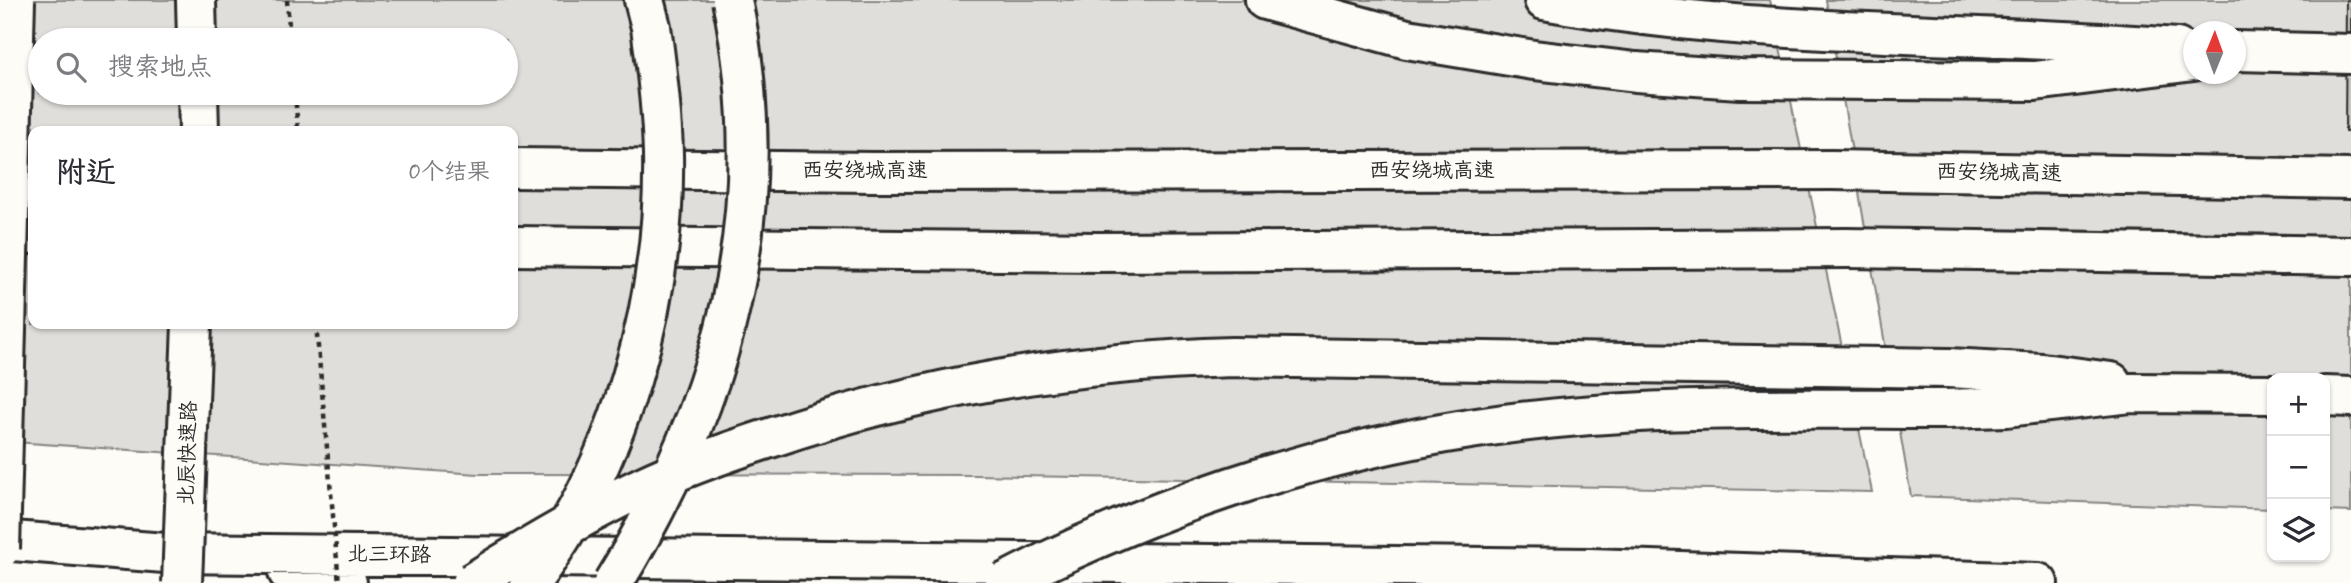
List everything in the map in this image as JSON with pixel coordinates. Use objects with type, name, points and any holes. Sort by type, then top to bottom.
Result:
[{"type":"main road","points":[[0,550],[15,0]]},
{"type":"main road","points":[[196,0],[197,28]]},
{"type":"main road","points":[[530,583],[584,494],[617,420],[639,349],[651,296],[663,156],[659,87],[644,0]]},
{"type":"main road","points":[[613,583],[640,538],[694,429],[724,338],[737,284],[744,238],[748,134],[732,0]]},
{"type":"main road","points":[[1265,0],[1407,39],[1590,67],[1740,79],[2004,81],[2089,76],[2183,62]]},
{"type":"main road","points":[[1544,0],[1647,17],[1810,32],[2006,37],[2183,48]]},
{"type":"main road","points":[[2246,52],[2351,54]]},
{"type":"main road","points":[[2246,57],[2284,54]]},
{"type":"main road","points":[[198,105],[199,126]]},
{"type":"main road","points":[[0,151],[28,153]]},
{"type":"main road","name":"西安绕城高速","points":[[518,168],[860,172],[1832,170],[2351,179]]},
{"type":"main road","points":[[0,232],[28,234]]},
{"type":"main road","points":[[518,246],[1084,252],[1847,248],[2351,256]]},
{"type":"main road","name":"北辰快速路","points":[[174,568],[192,329]]},
{"type":"main road","points":[[472,583],[587,514],[645,485],[733,450],[879,404],[951,386],[1028,373],[1158,359],[1232,357],[1948,368],[2054,374],[2172,391]]},
{"type":"main road","points":[[1004,583],[1076,547],[1158,514],[1297,469],[1411,439],[1538,420],[1623,413],[2006,407],[2172,391],[2267,394]]},
{"type":"main road","points":[[2330,396],[2351,397]]},
{"type":"main road","name":"北三环路","points":[[0,540],[174,568],[1590,568],[2038,583]]},
{"type":"main road","points":[[174,568],[347,583]]},
{"type":"main road","points":[[1440,583],[1590,568]]},
{"type":"path","points":[[287,0],[289,28]]},
{"type":"path","points":[[296,105],[298,126]]},
{"type":"path","points":[[316,329],[339,583]]},
{"type":"shaded area","points":[[0,0],[1770,0],[1872,492],[975,475],[478,474],[0,441]]},
{"type":"shaded area","points":[[1826,0],[2351,0],[2351,512],[2330,511],[2330,373],[2267,373],[2267,509],[1911,496]]},
{"type":"building","points":[[2346,0],[2351,0],[2351,132],[2345,132]]}]
